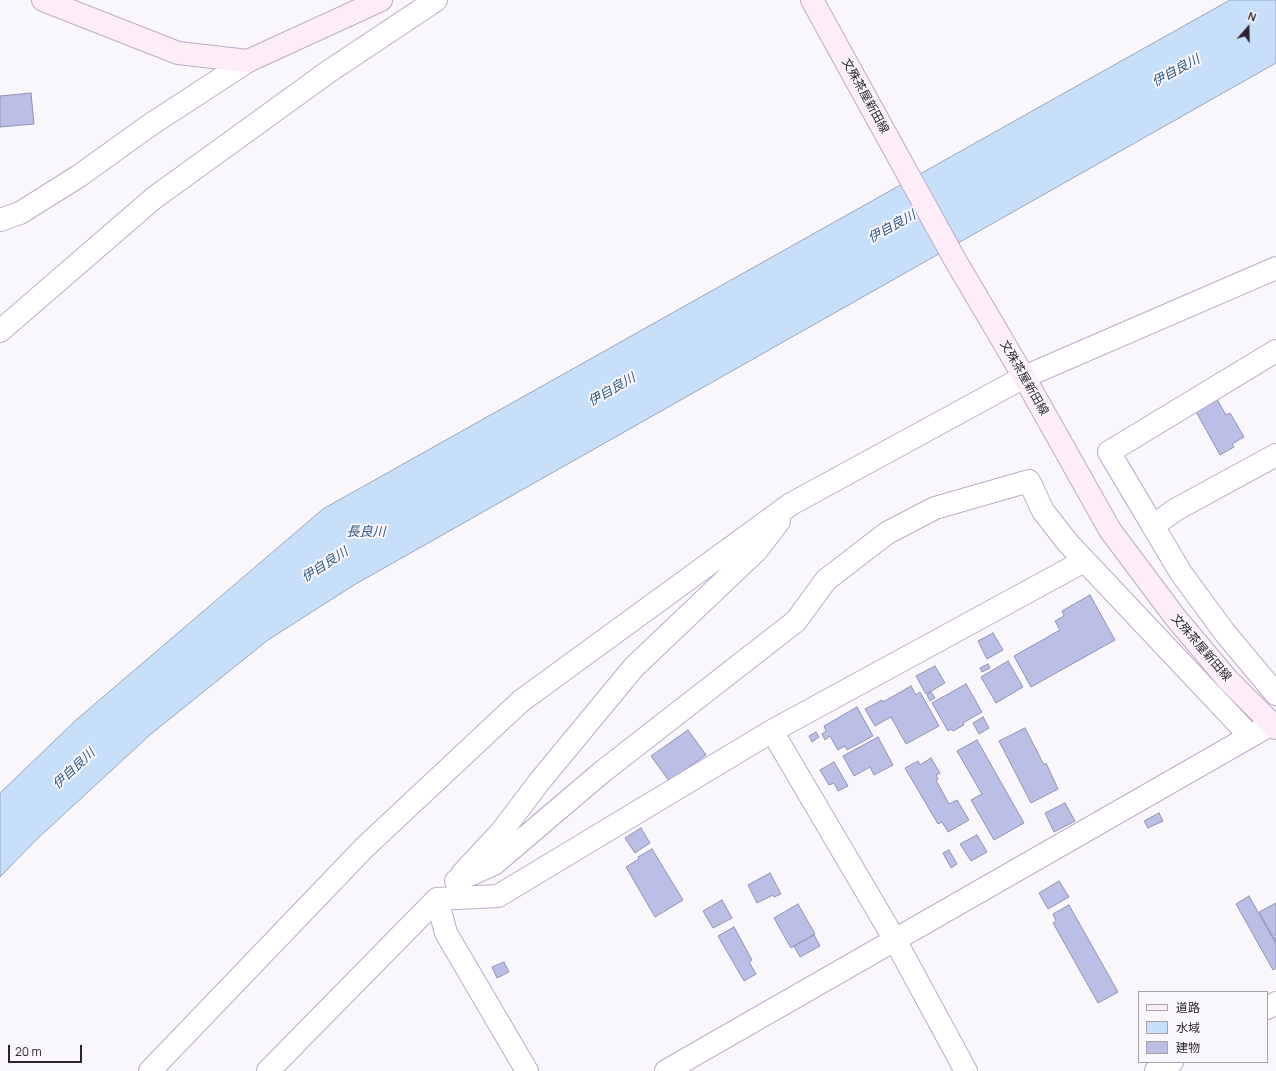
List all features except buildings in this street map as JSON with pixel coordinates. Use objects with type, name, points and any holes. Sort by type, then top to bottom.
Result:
[{"type":"main road","points":[[43,0],[178,53],[248,61],[381,0]]},
{"type":"main road","name":"文殊茶屋新田線","points":[[812,0],[954,258],[1024,377],[1110,530],[1175,618],[1228,680],[1274,724]]},
{"type":"street","points":[[0,332],[154,198],[328,72],[436,0]]},
{"type":"street","points":[[0,220],[20,213],[79,176],[150,125],[248,61]]},
{"type":"street","points":[[150,1071],[365,847],[520,702],[791,504],[1024,377],[1276,268]]},
{"type":"street","points":[[1276,351],[1109,452],[1181,573],[1225,633],[1276,694]]},
{"type":"street","points":[[1153,526],[1175,510],[1276,454]]},
{"type":"street","points":[[456,881],[494,864],[602,772],[796,621],[826,580],[887,533],[935,508],[1029,481],[1043,511],[1068,543],[1250,736]]},
{"type":"street","points":[[268,1071],[456,881],[502,832],[539,782],[634,667],[757,550],[791,504]]},
{"type":"street","points":[[438,899],[498,896],[772,732],[1084,561]]},
{"type":"street","points":[[666,1071],[1250,736],[1274,724]]},
{"type":"street","points":[[772,732],[895,940],[966,1071]]},
{"type":"street","points":[[438,899],[446,933],[527,1071]]},
{"type":"street","points":[[1156,1071],[1170,1063]]},
{"type":"water","name":"長良川","points":[[1230,0],[1276,0],[1276,63],[354,585],[268,640],[151,734],[36,840],[0,877],[0,793],[76,720],[323,509]]},
{"type":"water label","name":"伊自良川","points":[[1176,71]]},
{"type":"water label","name":"伊自良川","points":[[892,227]]},
{"type":"water label","name":"伊自良川","points":[[612,390]]},
{"type":"water label","name":"伊自良川","points":[[325,565]]},
{"type":"water label","name":"伊自良川","points":[[74,769]]}]
